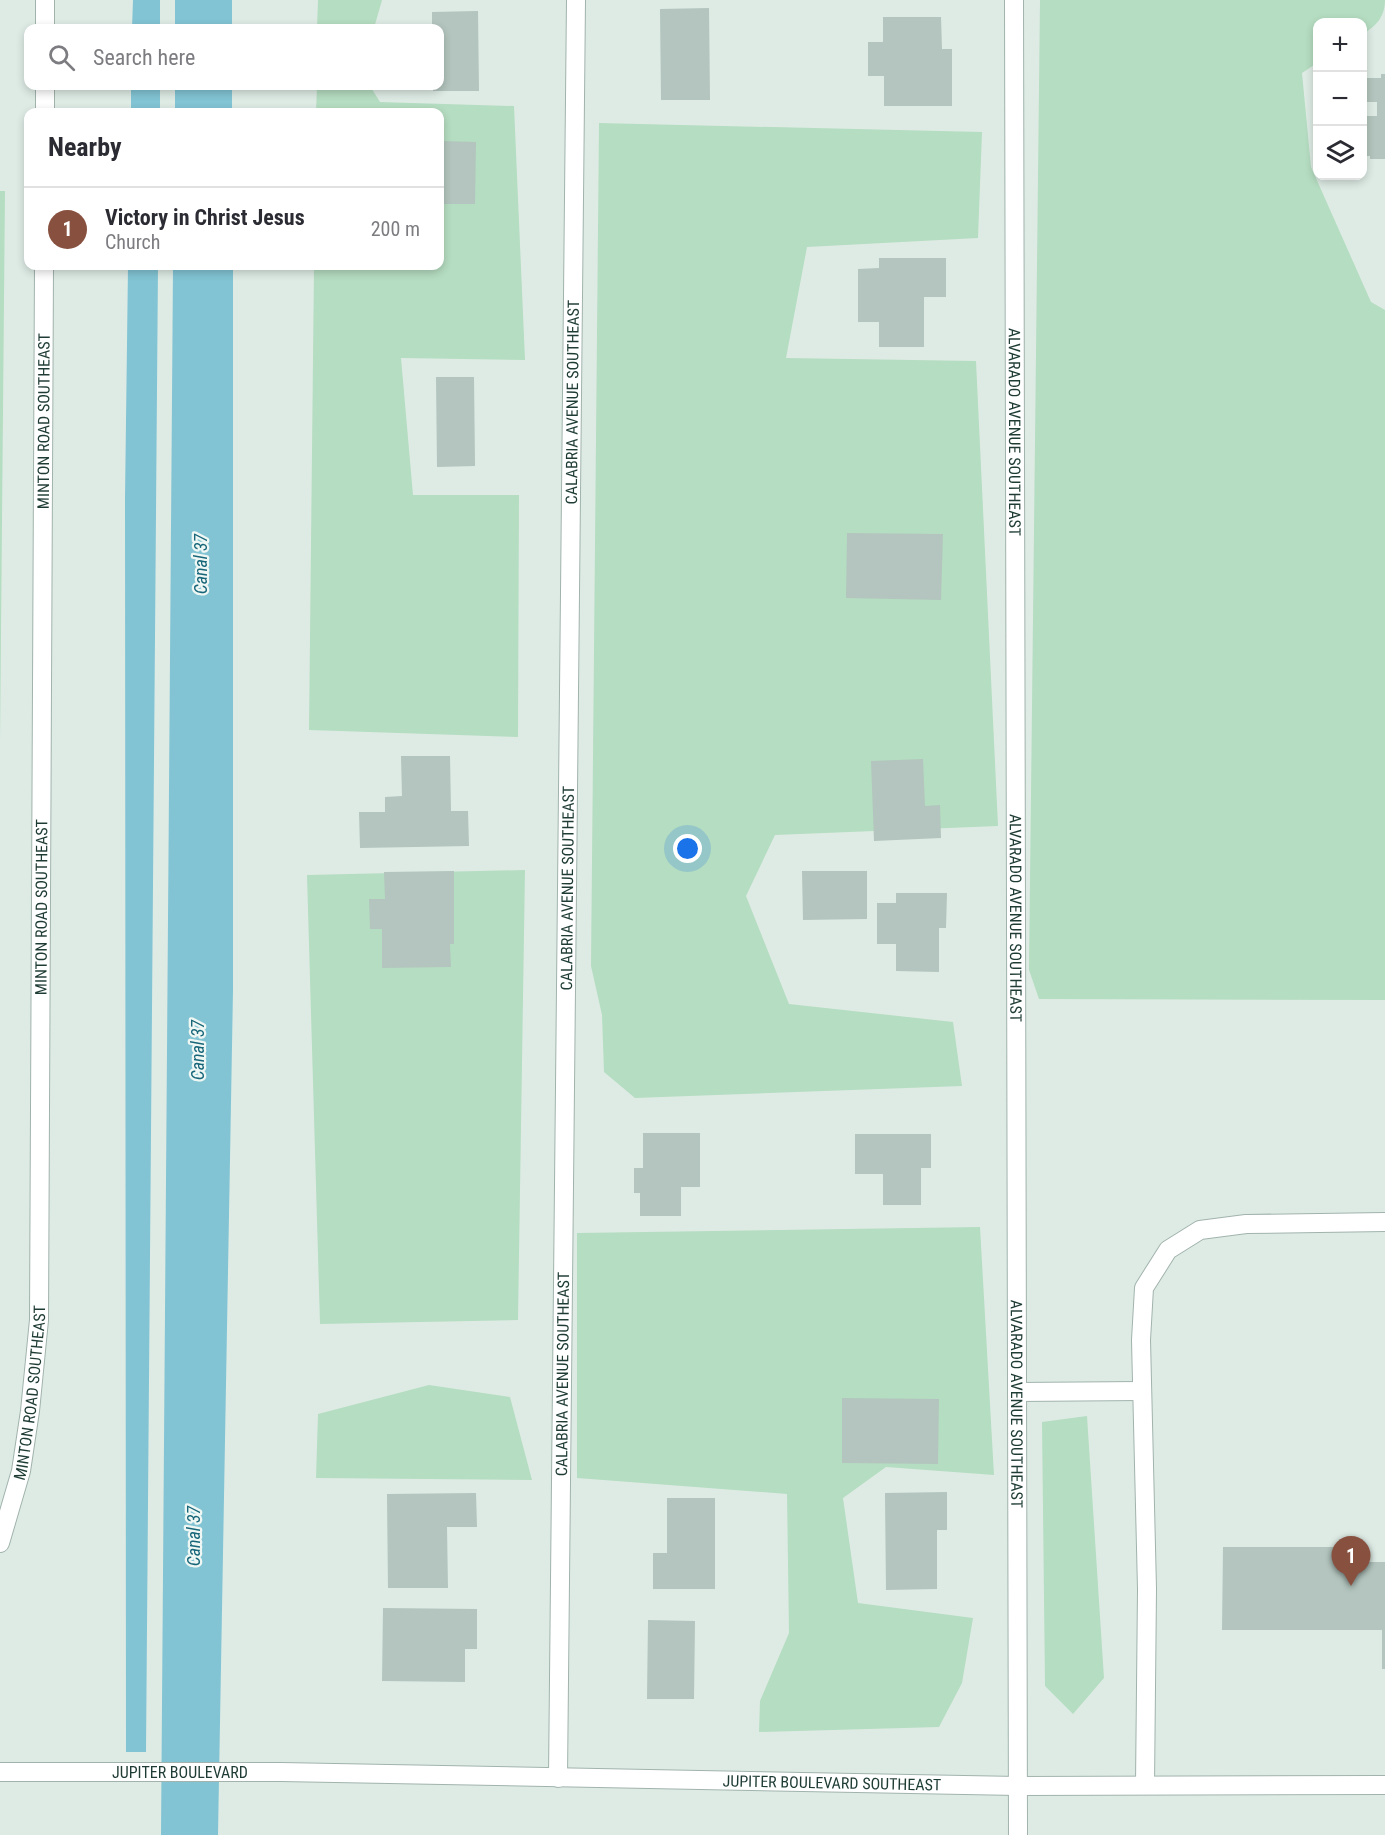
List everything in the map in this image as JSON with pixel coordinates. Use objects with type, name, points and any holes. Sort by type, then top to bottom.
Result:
[{"type":"street","points":[[45,0],[45,24]]},
{"type":"street","name":"CALABRIA AVENUE SOUTHEAST","points":[[558,1778],[576,0]]},
{"type":"street","name":"ALVARADO AVENUE SOUTHEAST","points":[[1014,0],[1018,1835]]},
{"type":"street","points":[[45,90],[45,108]]},
{"type":"street","name":"MINTON ROAD SOUTHEAST","points":[[0,1543],[21,1471],[30,1412],[39,1320],[44,270]]},
{"type":"street","points":[[1145,1785],[1147,1589],[1141,1340],[1144,1288],[1168,1250],[1200,1230],[1246,1224],[1385,1222]]},
{"type":"street","points":[[1017,1392],[1142,1391]]},
{"type":"street","name":"JUPITER BOULEVARD","points":[[0,1772],[281,1772]]},
{"type":"street","name":"JUPITER BOULEVARD SOUTHEAST","points":[[281,1772],[1018,1786],[1385,1785]]},
{"type":"green space","points":[[318,0],[382,0],[375,24],[317,24]]},
{"type":"green space","points":[[1040,0],[1385,0],[1379,20],[1367,31],[1367,18],[1313,18],[1313,66],[1302,73],[1313,180],[1317,180],[1371,302],[1385,310],[1385,1000],[1039,999],[1029,970]]},
{"type":"green space","points":[[317,90],[372,90],[380,102],[514,106],[525,360],[401,358],[413,495],[519,495],[518,737],[309,730],[314,270],[444,270],[444,108],[316,108]]},
{"type":"green space","points":[[599,123],[982,132],[978,238],[807,247],[786,358],[976,361],[998,826],[775,835],[746,896],[789,1004],[953,1022],[962,1086],[635,1098],[604,1072],[602,1015],[591,966]]},
{"type":"green space","points":[[0,191],[5,191],[0,743]]},
{"type":"green space","points":[[525,870],[518,1320],[320,1324],[307,875]]},
{"type":"green space","points":[[980,1227],[994,1475],[886,1467],[843,1498],[858,1603],[973,1618],[962,1683],[939,1727],[759,1732],[760,1701],[789,1633],[787,1494],[577,1478],[577,1233]]},
{"type":"green space","points":[[429,1385],[510,1397],[532,1480],[316,1478],[318,1414]]},
{"type":"green space","points":[[1087,1416],[1104,1678],[1073,1714],[1045,1686],[1042,1422]]},
{"type":"water","points":[[133,0],[160,0],[160,24],[132,24]]},
{"type":"water","points":[[175,0],[232,0],[232,24],[175,24]]},
{"type":"water","points":[[131,90],[160,90],[160,108],[131,108]]},
{"type":"water","points":[[175,90],[232,90],[232,108],[175,108]]},
{"type":"water","points":[[128,270],[158,270],[146,1752],[126,1752],[125,498]]},
{"type":"water","name":"Canal 37","points":[[173,270],[233,270],[233,990],[218,1835],[161,1835]]},
{"type":"building","points":[[709,8],[710,100],[661,100],[660,9]]},
{"type":"building","points":[[478,11],[479,91],[433,91],[444,90],[444,24],[432,24],[432,12]]},
{"type":"building","points":[[883,17],[941,17],[942,49],[952,49],[952,106],[884,106],[884,76],[868,76],[868,42],[883,42]]},
{"type":"building","points":[[1381,74],[1385,74],[1385,159],[1370,159],[1370,156],[1367,156],[1367,116],[1377,116],[1377,102],[1367,102],[1367,78],[1381,78]]},
{"type":"building","points":[[444,141],[476,142],[475,204],[444,204]]},
{"type":"building","points":[[879,258],[946,258],[946,297],[924,297],[924,347],[879,347],[879,322],[858,322],[858,269],[879,268]]},
{"type":"building","points":[[436,377],[474,377],[475,466],[437,467]]},
{"type":"building","points":[[847,533],[943,534],[941,600],[846,598]]},
{"type":"building","points":[[401,756],[450,756],[451,811],[468,811],[469,846],[360,848],[359,812],[385,812],[385,797],[402,796]]},
{"type":"building","points":[[923,759],[925,806],[940,805],[941,838],[874,841],[871,761]]},
{"type":"building","points":[[454,871],[454,944],[450,944],[451,967],[382,968],[382,929],[370,929],[369,899],[385,899],[384,872]]},
{"type":"building","points":[[802,871],[867,871],[867,919],[803,920]]},
{"type":"building","points":[[896,893],[947,893],[946,928],[939,928],[939,972],[896,971],[896,944],[877,944],[877,903],[896,903]]},
{"type":"building","points":[[643,1133],[700,1133],[700,1187],[681,1187],[681,1216],[640,1216],[640,1193],[634,1193],[634,1168],[643,1168]]},
{"type":"building","points":[[855,1134],[931,1134],[931,1168],[921,1168],[921,1205],[883,1205],[883,1174],[855,1174]]},
{"type":"building","points":[[842,1398],[939,1399],[938,1464],[842,1463]]},
{"type":"building","points":[[947,1492],[947,1530],[937,1530],[937,1589],[886,1590],[885,1493]]},
{"type":"building","points":[[476,1493],[477,1527],[447,1527],[448,1588],[388,1588],[387,1494]]},
{"type":"building","points":[[667,1498],[715,1498],[715,1589],[653,1589],[653,1553],[667,1553]]},
{"type":"building","points":[[1223,1547],[1351,1547],[1351,1562],[1385,1562],[1385,1669],[1382,1669],[1382,1630],[1222,1630]]},
{"type":"building","points":[[383,1608],[477,1609],[477,1649],[465,1649],[465,1682],[382,1681]]},
{"type":"building","points":[[648,1620],[695,1621],[694,1699],[647,1699]]},
{"type":"place","name":"Victory in Christ Jesus","points":[[1351,1586]]}]
